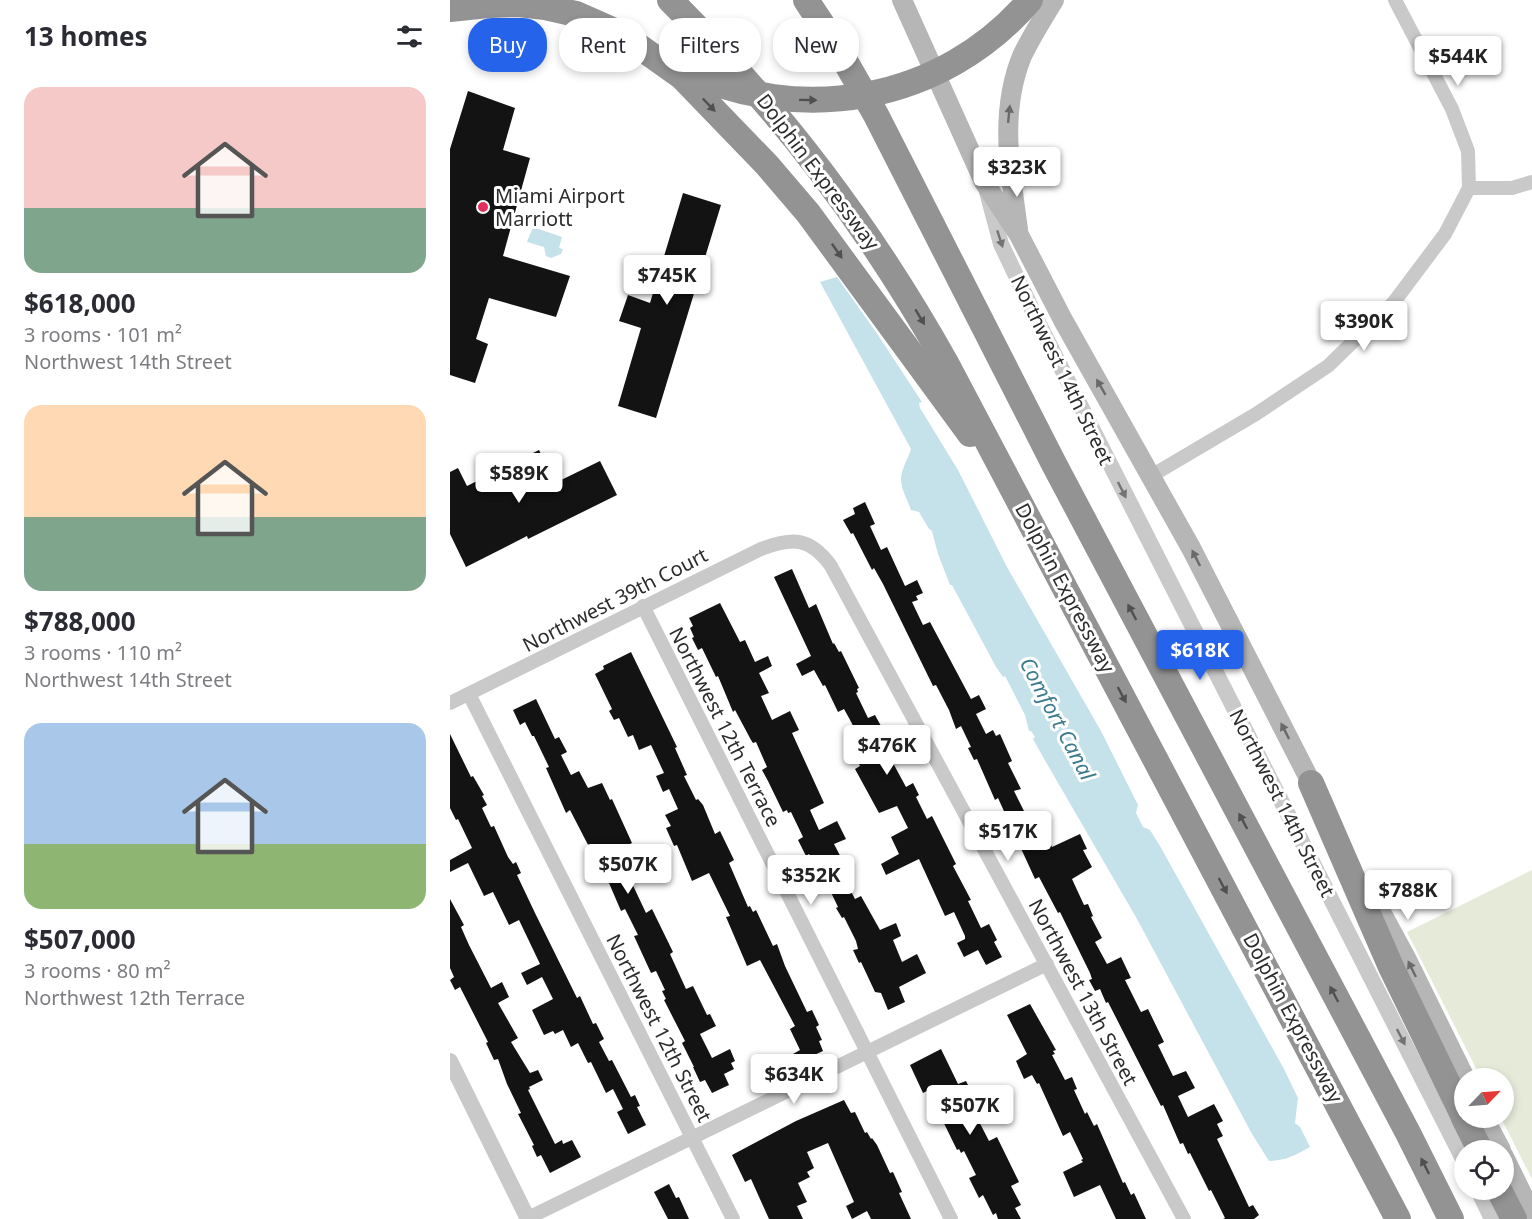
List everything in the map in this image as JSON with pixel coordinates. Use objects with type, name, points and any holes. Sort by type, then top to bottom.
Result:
[{"type":"highway","points":[[588,0],[645,47],[676,67],[721,86],[769,98],[830,100],[886,90],[915,81],[947,67],[984,43],[1030,0]]},
{"type":"highway","name":"Dolphin Expressway","points":[[670,0],[749,82],[810,155],[890,267],[928,330],[1398,1219]]},
{"type":"highway","points":[[806,0],[837,47],[876,116],[1054,464],[1408,1133],[1451,1219]]},
{"type":"highway","points":[[450,9],[519,4],[576,14],[610,28],[682,77],[766,165],[808,213],[887,324],[1017,498]]},
{"type":"highway","points":[[1311,783],[1391,967],[1454,1096]]},
{"type":"highway","points":[[1504,1200],[1514,1219]]},
{"type":"main road","name":"Northwest 14th Street","points":[[902,0],[984,182],[1019,235],[1063,320],[1191,548],[1311,783],[1406,958],[1460,1068]]},
{"type":"main road","points":[[1019,235],[1010,170],[1008,113],[1023,56],[1054,0]]},
{"type":"main road","points":[[1514,1178],[1532,1215]]},
{"type":"street","points":[[1151,476],[1256,414],[1328,366],[1394,302],[1445,234],[1469,188],[1468,151],[1452,108],[1395,0]]},
{"type":"street","name":"Northwest 14th Street","points":[[984,182],[1001,244],[1039,324],[1454,1141]]},
{"type":"street","points":[[1469,188],[1512,188],[1532,182]]},
{"type":"street","name":"Northwest 39th Court","points":[[450,703],[761,549],[783,542],[800,542]]},
{"type":"street","name":"Northwest 13th Street","points":[[800,542],[816,549],[831,566],[1184,1219]]},
{"type":"street","name":"Northwest 12th Terrace","points":[[643,606],[951,1219]]},
{"type":"street","name":"Northwest 12th Street","points":[[469,694],[733,1219]]},
{"type":"street","points":[[450,1061],[528,1219],[1047,964]]},
{"type":"street","points":[[1483,1200],[1492,1219]]},
{"type":"green space","points":[[1532,870],[1532,1179],[1506,1128],[1514,1128],[1514,1068],[1476,1068],[1407,932]]},
{"type":"water","points":[[533,227],[562,237],[559,248],[563,249],[561,254],[551,258],[546,256],[544,247],[527,242]]},
{"type":"water","name":"Comfort Canal","points":[[837,277],[922,402],[919,403],[920,408],[958,470],[1007,567],[1101,731],[1138,805],[1136,813],[1143,827],[1150,830],[1160,846],[1284,1069],[1298,1098],[1295,1123],[1300,1127],[1310,1147],[1299,1153],[1286,1159],[1269,1161],[1252,1134],[1137,919],[1033,739],[1035,737],[1029,731],[1025,715],[1005,676],[1003,677],[996,667],[950,585],[932,531],[919,512],[911,510],[902,487],[902,472],[911,449],[820,282]]},
{"type":"building","name":"Miami Airport Marriott","points":[[468,91],[515,108],[503,150],[530,158],[503,256],[570,276],[556,317],[489,298],[476,339],[488,344],[475,383],[450,375],[450,149]]},
{"type":"building","points":[[683,193],[721,205],[656,418],[618,406],[641,328],[619,321],[628,295],[650,303]]},
{"type":"building","points":[[539,450],[555,483],[600,461],[617,495],[466,567],[450,534],[450,472],[458,468],[467,486]]},
{"type":"building","points":[[865,502],[875,524],[870,526],[881,550],[887,547],[905,586],[917,580],[923,593],[916,596],[918,600],[912,602],[923,625],[930,622],[971,699],[979,695],[986,709],[976,714],[986,734],[993,730],[996,736],[1000,734],[1012,761],[1008,763],[1021,789],[1014,791],[1026,815],[1034,811],[1052,847],[1080,834],[1087,849],[1083,850],[1092,867],[1072,879],[1084,905],[1088,904],[1093,916],[1091,917],[1102,938],[1095,942],[1107,964],[1121,957],[1131,978],[1125,980],[1141,1012],[1148,1009],[1164,1042],[1158,1045],[1173,1076],[1186,1071],[1195,1088],[1178,1096],[1188,1117],[1214,1104],[1223,1121],[1217,1124],[1223,1136],[1217,1139],[1249,1207],[1253,1205],[1259,1215],[1254,1219],[1223,1219],[1225,1218],[1211,1190],[1209,1191],[1190,1153],[1188,1154],[1183,1143],[1180,1144],[1163,1105],[1161,1106],[1108,1002],[1106,1003],[1100,989],[1095,991],[1089,980],[1092,979],[1090,973],[1060,912],[1058,913],[1039,877],[1035,879],[998,798],[995,800],[977,759],[974,760],[968,748],[971,747],[961,726],[956,729],[949,710],[936,685],[933,686],[883,584],[874,568],[872,570],[853,533],[851,534],[843,520],[855,514],[853,508]]},
{"type":"building","points":[[792,569],[809,608],[816,604],[833,644],[839,652],[841,651],[859,688],[856,693],[868,718],[875,715],[881,726],[877,727],[896,761],[893,763],[906,787],[913,783],[919,795],[916,797],[927,819],[932,816],[956,864],[953,866],[971,900],[968,901],[981,928],[989,924],[997,940],[994,942],[1002,957],[986,965],[978,950],[964,957],[957,943],[965,939],[965,936],[954,912],[945,916],[919,859],[886,875],[881,864],[899,854],[891,837],[908,828],[897,806],[879,813],[855,769],[860,766],[852,748],[862,743],[844,709],[838,712],[825,685],[823,686],[814,670],[802,676],[796,664],[811,656],[774,577]]},
{"type":"building","points":[[720,603],[740,642],[745,640],[755,662],[768,656],[772,666],[759,673],[769,693],[761,696],[772,720],[790,711],[799,730],[792,733],[824,803],[810,810],[819,830],[837,821],[846,839],[834,844],[848,871],[842,874],[855,899],[861,896],[880,930],[896,923],[901,936],[893,940],[902,962],[917,954],[926,973],[899,987],[905,1002],[888,1010],[881,993],[875,992],[861,962],[859,963],[853,950],[858,949],[856,941],[844,917],[842,918],[836,908],[838,907],[826,882],[824,883],[809,854],[806,856],[798,840],[803,837],[791,812],[788,813],[787,810],[783,812],[762,770],[767,767],[756,742],[753,743],[735,710],[733,712],[718,676],[716,677],[702,648],[698,650],[692,638],[694,637],[690,628],[693,626],[689,618]]},
{"type":"building","points":[[631,652],[677,747],[675,748],[687,775],[684,776],[696,800],[698,799],[703,805],[715,834],[720,831],[734,860],[729,863],[748,907],[750,906],[753,912],[756,910],[773,946],[777,944],[807,1012],[812,1010],[819,1025],[816,1027],[822,1040],[819,1041],[823,1051],[797,1063],[793,1054],[800,1050],[790,1029],[795,1026],[760,960],[747,966],[726,917],[730,916],[709,873],[692,881],[677,845],[674,846],[666,828],[671,826],[665,815],[678,809],[669,789],[663,792],[656,776],[664,773],[651,745],[639,750],[633,735],[628,737],[619,718],[614,720],[609,711],[612,709],[595,674],[604,669],[603,666]]},
{"type":"building","points":[[536,699],[555,739],[559,737],[567,752],[561,755],[571,775],[579,771],[588,788],[602,783],[610,800],[612,799],[632,843],[626,846],[630,854],[620,858],[646,913],[652,909],[673,952],[670,954],[686,989],[693,986],[707,1015],[710,1014],[716,1026],[700,1034],[712,1058],[730,1049],[735,1061],[731,1063],[734,1069],[724,1074],[729,1085],[712,1093],[705,1080],[700,1082],[682,1043],[685,1041],[664,1000],[666,999],[662,991],[665,990],[656,971],[651,973],[634,936],[638,935],[625,909],[621,911],[603,869],[601,870],[570,810],[566,813],[546,768],[549,767],[534,736],[525,722],[520,725],[513,710]]},
{"type":"building","points":[[450,734],[471,777],[473,776],[484,795],[482,796],[487,805],[482,808],[491,827],[494,826],[508,857],[513,864],[516,862],[521,873],[517,875],[577,998],[580,996],[593,1024],[596,1023],[604,1039],[599,1042],[609,1061],[612,1060],[631,1097],[635,1095],[640,1106],[637,1107],[646,1125],[628,1134],[617,1112],[623,1109],[613,1089],[606,1093],[591,1062],[588,1063],[578,1043],[571,1047],[563,1030],[555,1034],[553,1031],[544,1035],[532,1010],[553,999],[542,977],[527,985],[521,973],[540,964],[519,920],[509,925],[493,892],[484,896],[468,863],[450,872],[450,860],[472,848],[450,808]]},
{"type":"building","points":[[450,899],[464,925],[461,927],[469,945],[491,988],[502,982],[509,997],[498,1003],[518,1038],[511,1042],[530,1073],[538,1070],[543,1080],[529,1087],[528,1090],[555,1144],[562,1140],[563,1144],[572,1140],[581,1157],[550,1173],[541,1155],[537,1157],[498,1059],[494,1060],[486,1043],[488,1042],[460,987],[455,990],[450,980],[454,977],[450,968]]},
{"type":"building","points":[[1030,1004],[1056,1050],[1052,1055],[1065,1080],[1072,1077],[1077,1089],[1074,1090],[1085,1114],[1087,1112],[1094,1126],[1097,1124],[1123,1183],[1125,1182],[1131,1195],[1134,1193],[1146,1219],[1116,1219],[1100,1185],[1074,1197],[1063,1172],[1083,1162],[1081,1160],[1083,1159],[1070,1132],[1063,1136],[1039,1083],[1037,1084],[1032,1075],[1024,1079],[1016,1061],[1027,1054],[1007,1015]]},
{"type":"building","points":[[941,1049],[958,1084],[966,1081],[973,1095],[967,1098],[989,1141],[997,1137],[1019,1182],[1011,1186],[1021,1205],[1015,1208],[1021,1219],[998,1219],[996,1213],[993,1215],[983,1195],[979,1198],[969,1178],[976,1175],[964,1151],[961,1153],[959,1149],[957,1150],[938,1111],[940,1110],[931,1089],[923,1093],[910,1065]]},
{"type":"building","points":[[844,1100],[851,1113],[855,1112],[865,1133],[867,1132],[877,1145],[890,1173],[893,1172],[902,1192],[899,1193],[911,1219],[871,1219],[867,1211],[852,1219],[846,1206],[854,1202],[828,1143],[807,1152],[814,1168],[807,1172],[810,1177],[798,1183],[807,1202],[797,1206],[803,1219],[769,1219],[751,1179],[745,1182],[732,1155],[796,1121]]},
{"type":"building","points":[[669,1184],[676,1198],[679,1197],[689,1219],[668,1219],[654,1192]]},
{"type":"place","name":"Miami Airport Marriott","points":[[483,207]]}]
